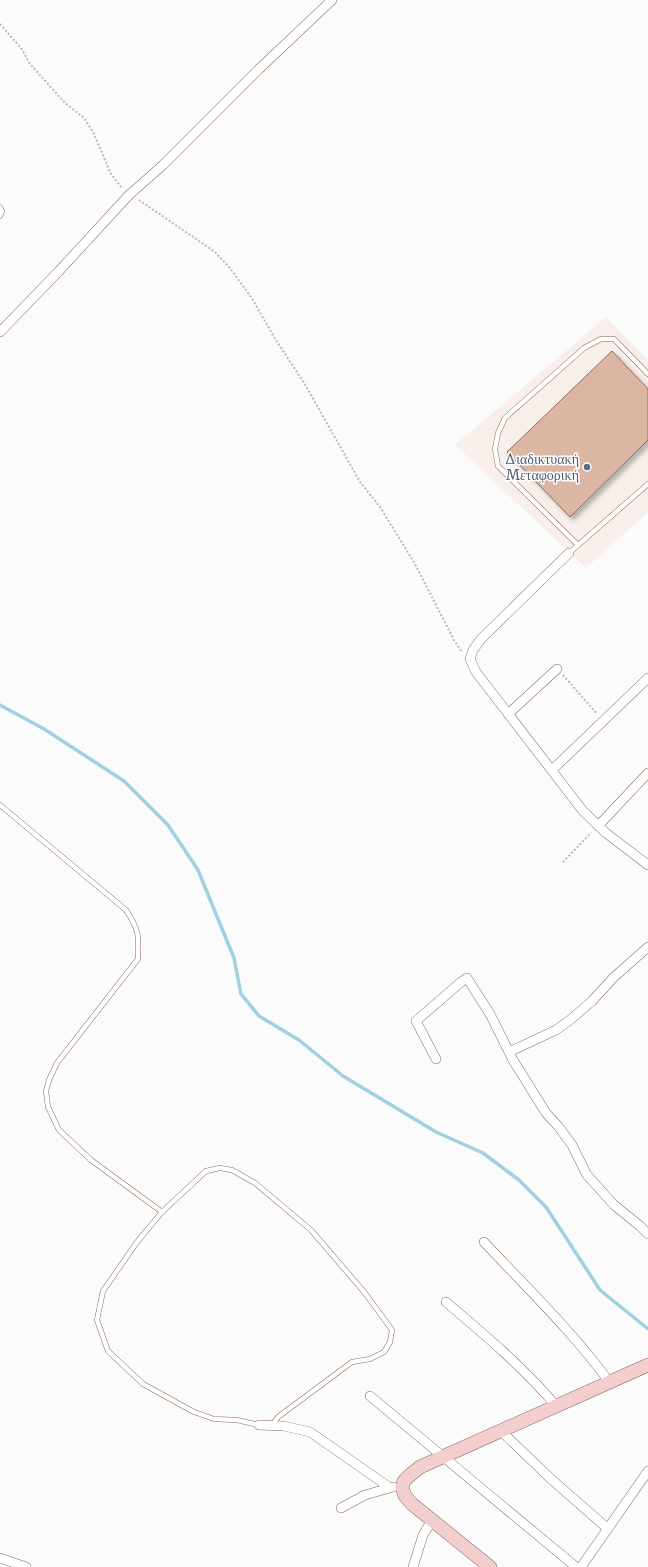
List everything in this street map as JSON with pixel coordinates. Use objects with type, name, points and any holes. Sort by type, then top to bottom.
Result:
[{"type":"street","points":[[0,332],[59,271],[129,194],[163,165],[327,2]]},
{"type":"street","points":[[569,553],[481,639],[473,650],[470,659],[476,672],[583,811],[598,826],[647,862]]},
{"type":"street","points":[[508,714],[557,669]]},
{"type":"street","points":[[552,770],[648,678]]},
{"type":"street","points":[[598,826],[648,773]]},
{"type":"street","points":[[509,1052],[556,1030],[570,1020],[592,1001],[614,977],[648,947]]},
{"type":"street","points":[[436,1059],[416,1021],[467,978],[490,1014],[509,1052],[546,1113],[572,1145],[587,1175],[614,1205],[648,1234]]},
{"type":"street","points":[[484,1242],[570,1333],[594,1360],[610,1383]]},
{"type":"street","points":[[446,1302],[515,1363],[540,1387],[557,1407]]},
{"type":"street","points":[[341,1508],[365,1495],[396,1487],[420,1467],[648,1365]]},
{"type":"street","points":[[370,1396],[576,1567]]},
{"type":"street","points":[[259,1425],[284,1426],[310,1432],[396,1487],[412,1504],[490,1567]]},
{"type":"street","points":[[501,1431],[551,1479],[607,1528]]},
{"type":"street","points":[[581,1567],[648,1471]]},
{"type":"street","points":[[413,1567],[423,1535],[432,1520]]},
{"type":"street","points":[[0,1558],[26,1567]]},
{"type":"lane","points":[[0,207],[2,211],[0,216]]},
{"type":"lane","points":[[578,545],[498,466],[495,449],[498,433],[505,418],[584,348],[601,339],[614,339],[648,374]]},
{"type":"lane","points":[[569,553],[648,484]]},
{"type":"lane","points":[[0,805],[126,910],[136,925],[139,939],[138,959],[57,1063],[49,1080],[46,1091],[48,1107],[59,1130],[91,1160],[162,1212]]},
{"type":"lane","points":[[259,1425],[237,1420],[214,1419],[194,1412],[143,1384],[108,1351],[97,1320],[103,1291],[137,1242],[162,1212],[206,1171],[220,1168],[232,1170],[255,1183],[312,1230],[365,1293],[392,1330],[390,1342],[384,1352],[370,1359],[352,1362],[278,1417],[271,1426]]},
{"type":"path","points":[[0,24],[21,48],[30,64],[65,103],[84,118],[93,132],[111,174],[119,185],[129,194],[215,252],[230,268],[253,300],[277,343],[306,386],[360,482],[380,507],[415,564],[461,652],[470,659]]},
{"type":"path","points":[[557,669],[576,688],[603,721]]},
{"type":"path","points":[[563,862],[598,826]]},
{"type":"shaded area","points":[[606,317],[648,360],[648,512],[586,568],[455,445]]},
{"type":"building","points":[[612,351],[648,389],[648,440],[570,517],[507,452]]},
{"type":"waterway","points":[[0,705],[44,729],[124,781],[168,825],[198,870],[234,958],[241,994],[259,1016],[299,1040],[343,1076],[436,1132],[483,1153],[519,1180],[546,1207],[600,1290],[648,1329]]},
{"type":"place","name":"Διαδικτυακή Μεταφορική","points":[[587,467]]}]
